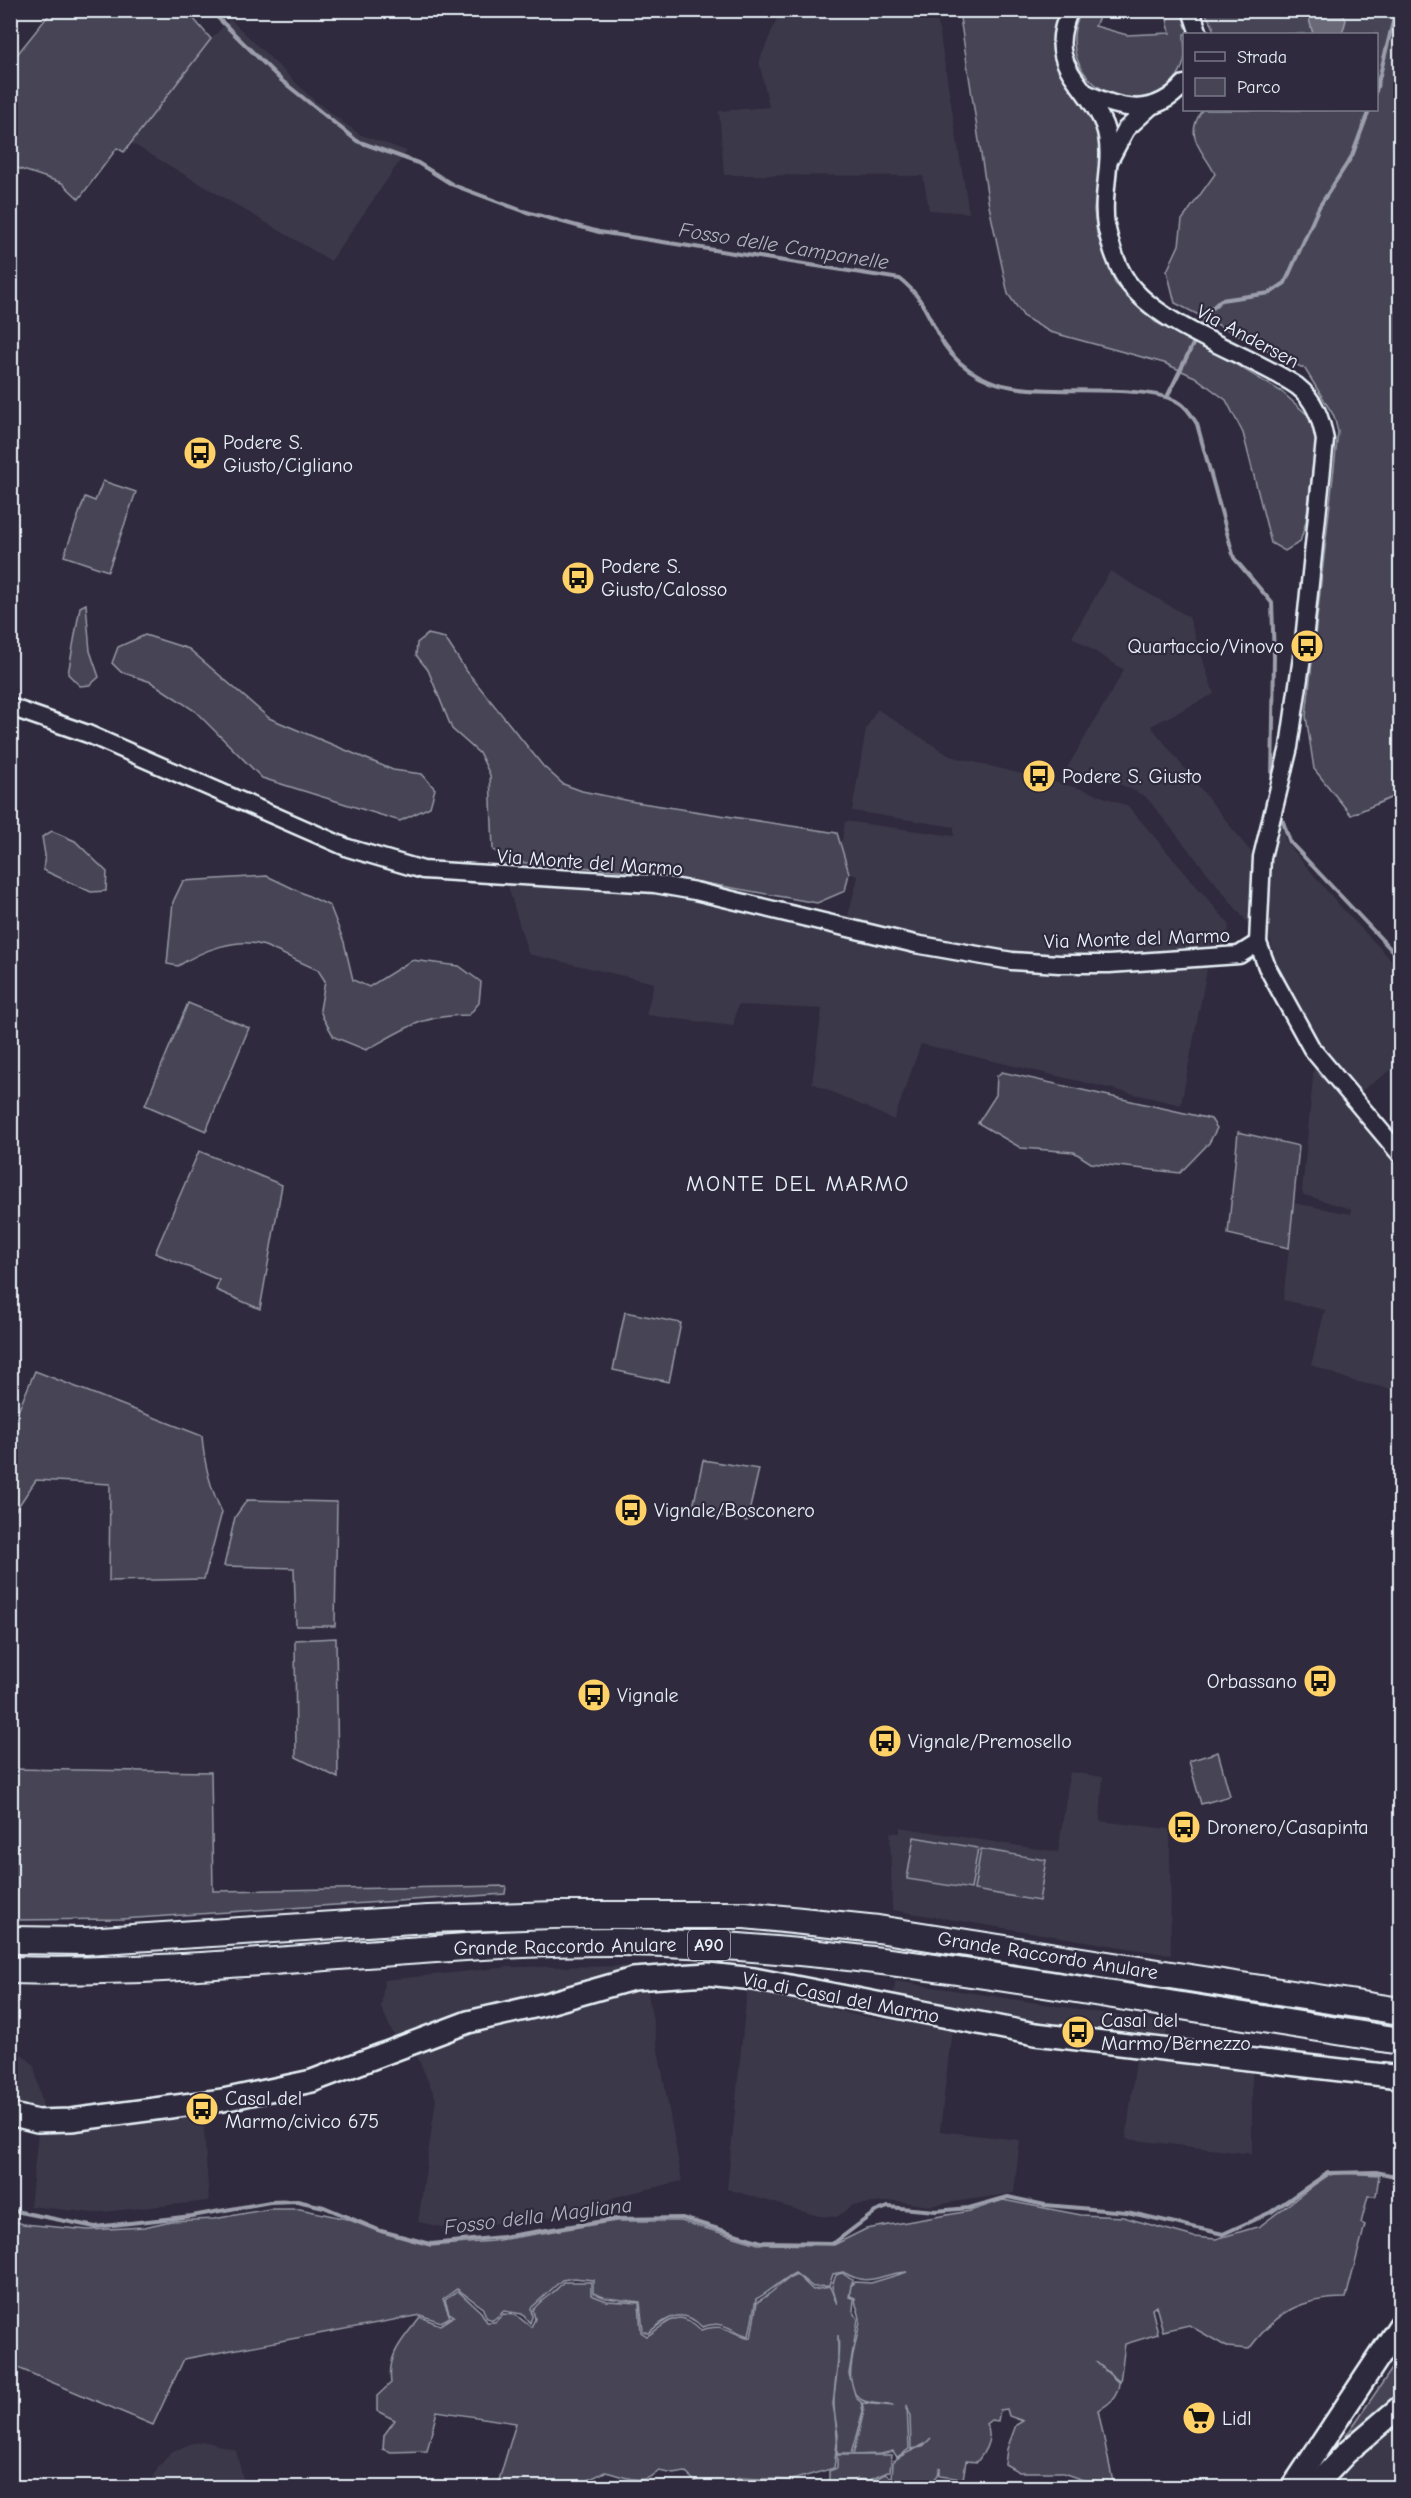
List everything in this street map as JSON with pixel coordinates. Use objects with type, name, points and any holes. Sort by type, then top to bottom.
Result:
[{"type":"highway","name":"Grande Raccordo Anulare","points":[[10,1941],[86,1941],[513,1916],[745,1915],[878,1929],[1401,2011]]},
{"type":"highway","name":"Grande Raccordo Anulare","points":[[10,1970],[161,1967],[405,1950],[555,1943],[744,1947],[867,1958],[950,1969],[1401,2041]]},
{"type":"highway","points":[[10,1988],[84,1983],[161,1967]]},
{"type":"main road","name":"Via di Casal del Marmo","points":[[10,2114],[37,2121],[71,2121],[270,2092],[312,2081],[468,2022],[542,2005],[633,1979],[681,1974],[720,1974],[754,1979],[1035,2034],[1401,2077]]},
{"type":"main road","points":[[1292,2487],[1401,2325]]},
{"type":"main road","points":[[1313,2487],[1354,2445],[1401,2407]]},
{"type":"street","name":"Via Andersen","points":[[1070,10],[1063,28],[1063,54],[1071,77],[1085,93],[1104,124],[1109,161],[1105,192],[1105,221],[1119,267],[1131,286],[1146,301],[1195,332],[1301,390],[1315,407],[1323,429],[1325,440],[1320,500],[1288,747],[1263,847],[1258,943]]},
{"type":"street","points":[[1191,10],[1199,33]]},
{"type":"street","name":"Via Andersen","points":[[1109,161],[1126,129],[1150,107],[1169,98],[1183,86]]},
{"type":"street","points":[[1085,93],[1110,104],[1150,107]]},
{"type":"street","name":"Via Monte del Marmo","points":[[10,707],[88,734],[348,848],[416,869],[662,885],[915,944],[1012,961],[1109,964],[1239,955],[1258,943]]},
{"type":"street","points":[[1258,943],[1272,977],[1312,1049],[1401,1154]]},
{"type":"shaded area","points":[[780,11],[936,11],[969,213],[929,210],[923,176],[724,175],[719,111],[769,107],[759,62]]},
{"type":"shaded area","points":[[230,19],[315,101],[359,134],[407,151],[331,261],[131,143],[211,39]]},
{"type":"shaded area","points":[[1110,571],[1189,617],[1214,694],[1151,726],[1251,852],[1254,931],[1146,797],[1124,786],[1067,768],[1124,670],[1072,637]]},
{"type":"shaded area","points":[[877,709],[950,756],[1082,789],[1128,806],[1229,924],[1227,952],[1094,959],[1023,957],[913,937],[847,919],[858,877],[838,867],[845,821],[954,836],[954,827],[852,811],[866,729]]},
{"type":"shaded area","points":[[1275,818],[1281,820],[1286,842],[1340,906],[1400,969],[1400,1064],[1357,1094],[1325,1058],[1303,1022],[1277,967],[1267,927],[1266,889]]},
{"type":"shaded area","points":[[507,883],[675,894],[912,950],[989,965],[1041,970],[1208,965],[1181,1105],[921,1044],[894,1120],[812,1083],[822,1009],[738,1005],[733,1026],[646,1015],[654,983],[528,954]]},
{"type":"shaded area","points":[[1314,1067],[1400,1165],[1400,1391],[1353,1381],[1311,1365],[1325,1310],[1283,1300],[1294,1203],[1351,1214],[1351,1209],[1304,1195],[1302,1191]]},
{"type":"shaded area","points":[[1070,1772],[1103,1777],[1100,1821],[1170,1829],[1171,1955],[892,1910],[890,1832],[900,1833],[900,1827],[1058,1852]]},
{"type":"shaded area","points":[[643,1966],[682,2181],[615,2197],[582,2212],[515,2222],[441,2227],[418,2222],[436,2099],[409,2038],[395,2038],[381,2008],[384,1980],[509,1967]]},
{"type":"shaded area","points":[[895,1981],[1168,2023],[1165,2041],[1133,2040],[893,2003]]},
{"type":"shaded area","points":[[747,1990],[770,1992],[855,2015],[952,2029],[940,2131],[1020,2140],[1014,2193],[928,2206],[897,2201],[852,2205],[837,2217],[818,2216],[727,2189]]},
{"type":"shaded area","points":[[11,2044],[34,2065],[44,2112],[11,2108]]},
{"type":"shaded area","points":[[1136,2058],[1252,2071],[1252,2154],[1126,2139]]},
{"type":"shaded area","points":[[203,2116],[209,2201],[93,2213],[30,2206],[38,2132]]},
{"type":"shaded area","points":[[1386,2431],[1400,2431],[1400,2487],[1324,2488],[1343,2464]]},
{"type":"shaded area","points":[[208,2442],[236,2450],[245,2487],[149,2487],[158,2467],[172,2452],[192,2443]]},
{"type":"green space","points":[[1102,10],[1095,26],[1127,35],[1170,33],[1167,19],[1177,10],[1184,16],[1189,33],[1183,33],[1183,64],[1174,81],[1159,92],[1141,97],[1122,96],[1104,90],[1089,78],[1078,61],[1074,40],[1075,28],[1084,11]]},
{"type":"green space","points":[[52,11],[187,11],[211,39],[124,152],[117,148],[79,199],[62,183],[11,166],[11,62]]},
{"type":"green space","points":[[959,11],[1061,11],[1054,43],[1058,66],[1096,122],[1102,150],[1094,210],[1097,234],[1115,283],[1155,322],[1230,361],[1282,392],[1311,418],[1316,440],[1306,522],[1300,542],[1285,551],[1271,543],[1243,433],[1226,400],[1195,377],[1164,363],[1050,332],[1024,317],[1008,294],[989,206]]},
{"type":"green space","points":[[1204,11],[1400,11],[1400,794],[1351,815],[1314,769],[1306,716],[1338,432],[1334,416],[1305,369],[1175,303],[1167,271],[1179,245],[1182,220],[1215,174],[1197,144],[1195,136],[1194,129],[1202,111],[1378,111],[1378,33],[1213,33],[1213,26]]},
{"type":"green space","points":[[103,481],[136,492],[108,571],[64,556],[85,497],[95,501]]},
{"type":"green space","points":[[86,604],[90,651],[99,677],[90,685],[80,686],[68,674],[80,607]]},
{"type":"green space","points":[[428,634],[445,638],[465,669],[543,766],[563,784],[582,791],[635,802],[837,833],[849,873],[845,891],[817,903],[643,872],[514,862],[493,850],[490,775],[480,754],[452,729],[428,670],[416,655],[417,643]]},
{"type":"green space","points":[[145,635],[189,649],[269,718],[393,770],[422,774],[435,789],[430,807],[400,821],[262,778],[195,711],[151,682],[121,672],[112,663],[118,647]]},
{"type":"green space","points":[[52,831],[75,841],[107,872],[106,891],[91,892],[43,870],[45,855],[42,837]]},
{"type":"green space","points":[[267,876],[330,906],[344,942],[353,980],[369,987],[412,960],[459,966],[481,982],[479,1003],[469,1015],[426,1020],[366,1050],[334,1037],[320,1010],[325,981],[318,970],[265,946],[254,943],[232,944],[209,950],[178,966],[167,964],[173,902],[183,881]]},
{"type":"green space","points":[[188,1003],[249,1028],[206,1131],[145,1105]]},
{"type":"green space","points":[[1002,1072],[1211,1119],[1217,1128],[1209,1143],[1180,1173],[1091,1163],[1074,1152],[1021,1148],[978,1123],[996,1095],[997,1076]]},
{"type":"green space","points":[[1238,1132],[1299,1146],[1289,1248],[1228,1234]]},
{"type":"green space","points":[[199,1151],[282,1185],[260,1309],[216,1290],[219,1280],[155,1253]]},
{"type":"green space","points":[[625,1312],[681,1323],[669,1382],[613,1370]]},
{"type":"green space","points":[[35,1371],[202,1436],[208,1475],[222,1512],[204,1579],[109,1581],[110,1484],[36,1480],[11,1517],[11,1428]]},
{"type":"green space","points":[[703,1460],[759,1469],[747,1521],[692,1512]]},
{"type":"green space","points":[[247,1500],[337,1502],[335,1626],[296,1626],[294,1568],[224,1566],[235,1517]]},
{"type":"green space","points":[[336,1638],[338,1778],[296,1757],[295,1640]]},
{"type":"green space","points":[[1218,1752],[1230,1796],[1201,1804],[1189,1761]]},
{"type":"green space","points":[[10,1769],[211,1772],[213,1891],[506,1886],[505,1894],[122,1919],[11,1920]]},
{"type":"green space","points":[[914,1837],[978,1848],[971,1889],[907,1879]]},
{"type":"green space","points":[[981,1849],[1046,1860],[1039,1901],[974,1890]]},
{"type":"green space","points":[[1342,2173],[1379,2175],[1376,2196],[1368,2196],[1361,2223],[1365,2225],[1346,2298],[1315,2301],[1290,2310],[1269,2326],[1249,2349],[1227,2347],[1189,2325],[1163,2331],[1156,2306],[1152,2309],[1158,2334],[1125,2344],[1120,2382],[1095,2361],[1119,2383],[1112,2400],[1098,2410],[1114,2487],[1090,2487],[1089,2482],[1060,2472],[1019,2472],[1005,2464],[1007,2449],[1016,2425],[1023,2421],[1009,2416],[1007,2409],[1000,2410],[998,2421],[991,2420],[986,2424],[989,2439],[985,2449],[977,2462],[966,2461],[963,2479],[940,2476],[940,2467],[938,2475],[928,2487],[896,2487],[892,2479],[895,2487],[860,2487],[858,2480],[871,2482],[886,2474],[892,2478],[893,2462],[918,2448],[911,2449],[910,2416],[907,2405],[909,2449],[897,2457],[893,2451],[853,2455],[864,2411],[862,2403],[894,2406],[862,2400],[855,2394],[851,2385],[852,2362],[860,2320],[855,2298],[850,2296],[850,2287],[854,2282],[871,2283],[907,2272],[868,2280],[843,2272],[833,2274],[829,2286],[813,2287],[795,2273],[756,2299],[749,2336],[717,2324],[702,2327],[688,2317],[681,2316],[668,2319],[648,2333],[643,2331],[640,2302],[606,2298],[593,2293],[593,2280],[574,2278],[562,2280],[531,2308],[530,2323],[522,2314],[504,2311],[493,2320],[487,2318],[482,2307],[457,2289],[443,2299],[450,2317],[441,2322],[420,2315],[184,2359],[153,2425],[11,2365],[11,2220],[23,2224],[89,2230],[144,2227],[171,2221],[214,2219],[269,2209],[300,2209],[347,2219],[377,2231],[430,2246],[493,2241],[616,2221],[681,2221],[758,2244],[834,2245],[866,2229],[970,2211],[1003,2200],[1081,2215],[1123,2217],[1194,2237],[1216,2239],[1260,2226],[1329,2175]]},
{"type":"green space","points":[[842,2273],[852,2280],[849,2297],[854,2299],[853,2311],[858,2319],[849,2374],[856,2398],[861,2402],[863,2411],[851,2454],[837,2454],[837,2440],[834,2468],[792,2480],[739,2478],[726,2485],[701,2487],[685,2472],[674,2474],[659,2471],[646,2478],[633,2479],[605,2472],[590,2479],[585,2487],[497,2487],[516,2423],[437,2411],[427,2451],[391,2452],[383,2449],[384,2435],[395,2420],[377,2411],[377,2396],[391,2383],[390,2373],[394,2355],[420,2317],[440,2325],[454,2316],[449,2313],[445,2300],[458,2291],[481,2312],[487,2322],[495,2322],[503,2314],[516,2315],[531,2327],[535,2319],[533,2310],[563,2282],[591,2282],[591,2295],[607,2301],[639,2303],[641,2332],[647,2336],[668,2322],[679,2318],[686,2319],[701,2330],[716,2327],[751,2338],[757,2302],[786,2281],[796,2274],[813,2290],[830,2287],[837,2304],[832,2286],[836,2275]]},
{"type":"green space","points":[[1400,2357],[1400,2397],[1337,2451],[1342,2442]]},
{"type":"green space","points":[[837,2455],[892,2455],[890,2471],[870,2480],[856,2479],[858,2487],[829,2487],[829,2471],[837,2468]]},
{"type":"water","points":[[1314,10],[1341,11],[1346,20],[1342,33],[1313,33],[1309,19]]},
{"type":"waterway","name":"Fosso delle Campanelle","points":[[210,10],[281,80],[357,141],[418,163],[453,185],[523,211],[599,232],[900,279],[918,297],[944,345],[960,363],[990,381],[1001,385],[1031,389],[1146,393],[1165,397],[1183,405],[1197,424],[1234,558],[1272,603],[1274,657],[1272,783]]},
{"type":"waterway","points":[[1378,83],[1396,10]]},
{"type":"waterway","points":[[1199,331],[1209,311],[1221,300],[1270,293],[1285,283],[1319,207],[1352,156],[1369,111]]},
{"type":"waterway","points":[[1167,397],[1196,338]]},
{"type":"waterway","points":[[1282,819],[1290,842],[1400,959]]},
{"type":"waterway","name":"Fosso della Magliana","points":[[10,2210],[95,2227],[192,2216],[270,2202],[297,2201],[324,2207],[381,2231],[431,2244],[502,2237],[616,2219],[682,2218],[761,2242],[834,2243],[875,2212],[888,2207],[936,2211],[969,2208],[1008,2197],[1045,2205],[1127,2212],[1223,2234],[1271,2212],[1328,2173],[1376,2172],[1400,2177]]},
{"type":"place","name":"Podere S. Giusto/Cigliano","points":[[200,453]]},
{"type":"place","name":"Podere S. Giusto/Calosso","points":[[578,578]]},
{"type":"place","name":"Quartaccio/Vinovo","points":[[1307,646]]},
{"type":"place","name":"Podere S. Giusto","points":[[1039,776]]},
{"type":"place","name":"Vignale/Bosconero","points":[[631,1510]]},
{"type":"place","name":"Orbassano","points":[[1320,1681]]},
{"type":"place","name":"Vignale","points":[[594,1695]]},
{"type":"place","name":"Vignale/Premosello","points":[[885,1741]]},
{"type":"place","name":"Dronero/Casapinta","points":[[1184,1827]]},
{"type":"place","name":"Casal del Marmo/Bernezzo","points":[[1078,2032]]},
{"type":"place","name":"Casal del Marmo/civico 675","points":[[202,2109]]},
{"type":"place","name":"Lidl","points":[[1199,2418]]},
{"type":"district","name":"MONTE DEL MARMO","points":[[798,1183]]}]
